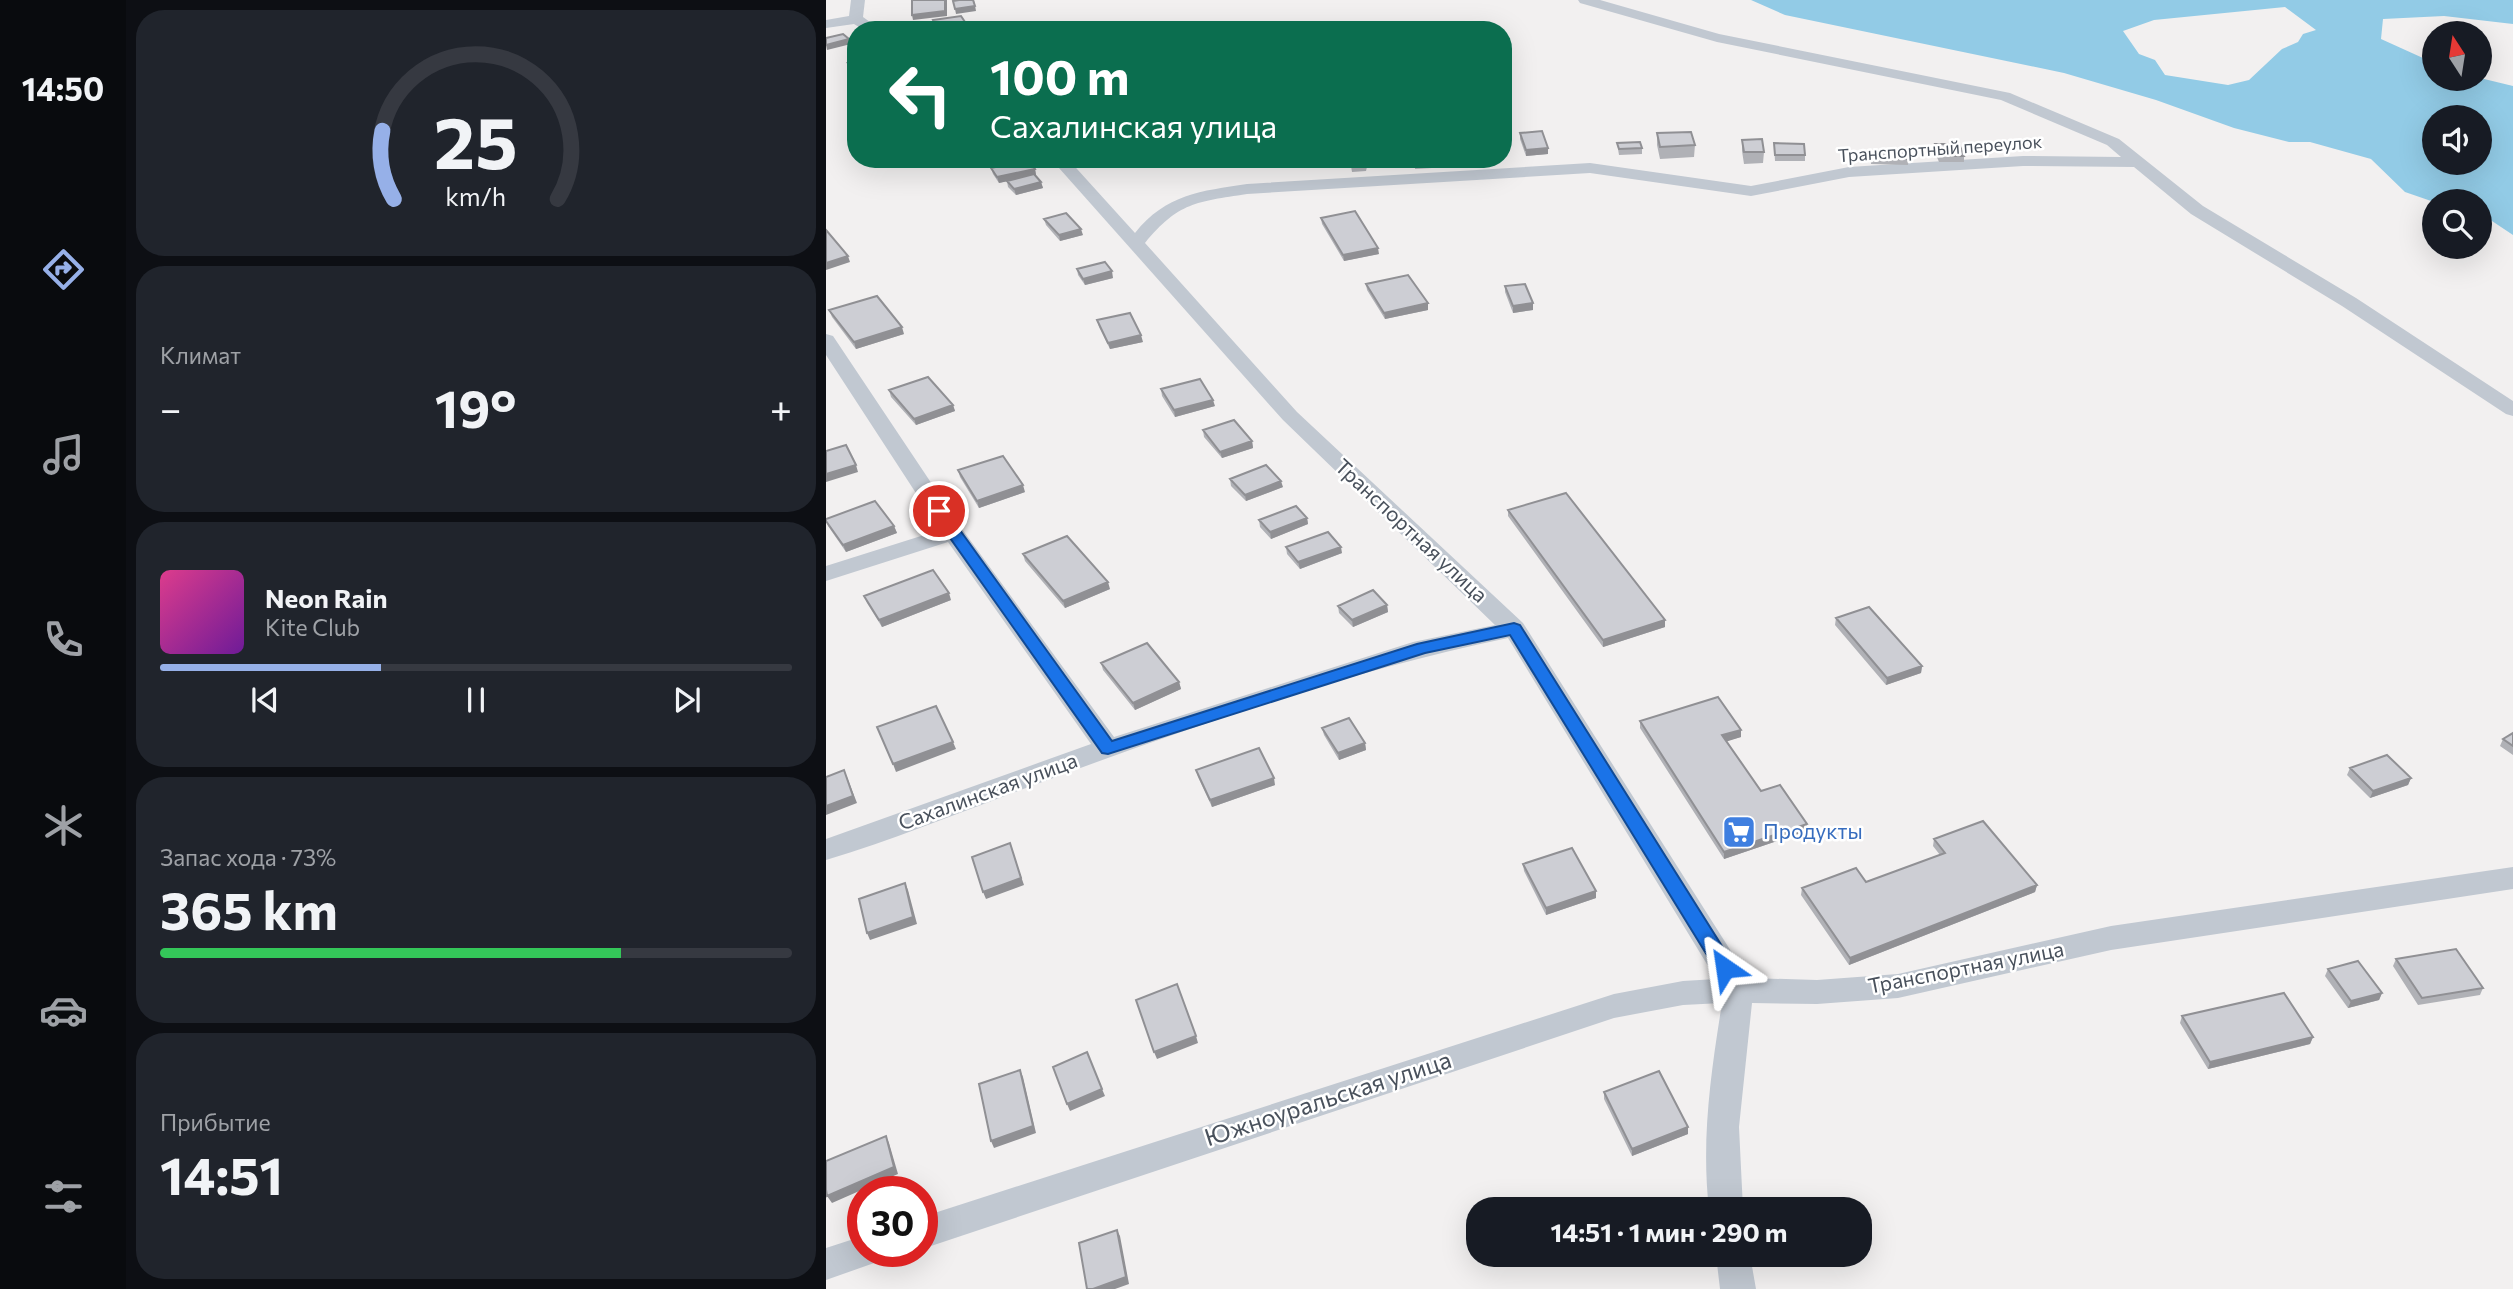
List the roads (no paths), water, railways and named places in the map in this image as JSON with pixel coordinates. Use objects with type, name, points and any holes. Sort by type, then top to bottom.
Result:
[{"type":"street","points":[[856,19],[858,0]]},
{"type":"street","points":[[1585,0],[1717,38],[2005,96],[2113,142],[2197,210],[2349,302],[2513,410]]},
{"type":"street","points":[[826,24],[856,19],[859,21]]},
{"type":"street","name":"Транспортный переулок","points":[[1135,243],[1159,216],[1182,204],[1207,195],[1247,189],[1590,168],[1751,191],[1849,172],[2023,161],[2137,162]]},
{"type":"street","name":"Транспортная улица","points":[[1067,168],[1290,416],[1514,629],[1739,990],[1817,992],[1898,986],[2111,938],[2513,878]]},
{"type":"street","points":[[826,340],[953,533],[1108,748]]},
{"type":"street","points":[[826,574],[953,533]]},
{"type":"street","name":"Сахалинская улица","points":[[826,850],[1108,748],[1422,648],[1514,629]]},
{"type":"street","points":[[1724,1197],[1722,1101],[1739,990]]},
{"type":"street","name":"Южноуральская улица","points":[[938,1228],[1614,1006],[1683,993],[1739,990]]},
{"type":"street","points":[[826,1264],[847,1257]]},
{"type":"street","points":[[1735,1267],[1738,1289]]},
{"type":"water","points":[[1751,0],[2513,0],[2513,24],[2444,16],[2383,19],[2381,39],[2422,58],[2422,91],[2492,91],[2492,81],[2513,86],[2513,235],[2492,221],[2492,189],[2422,189],[2422,198],[2405,192],[2371,159],[2310,142],[2289,142],[2234,128],[2156,100],[2064,73],[1785,15]],"holes":[[[2285,7],[2316,30],[2303,34],[2298,42],[2282,49],[2249,80],[2228,85],[2165,75],[2155,60],[2139,54],[2123,31],[2154,20]]]},
{"type":"place","name":"Продукты","points":[[1739,832]]}]
